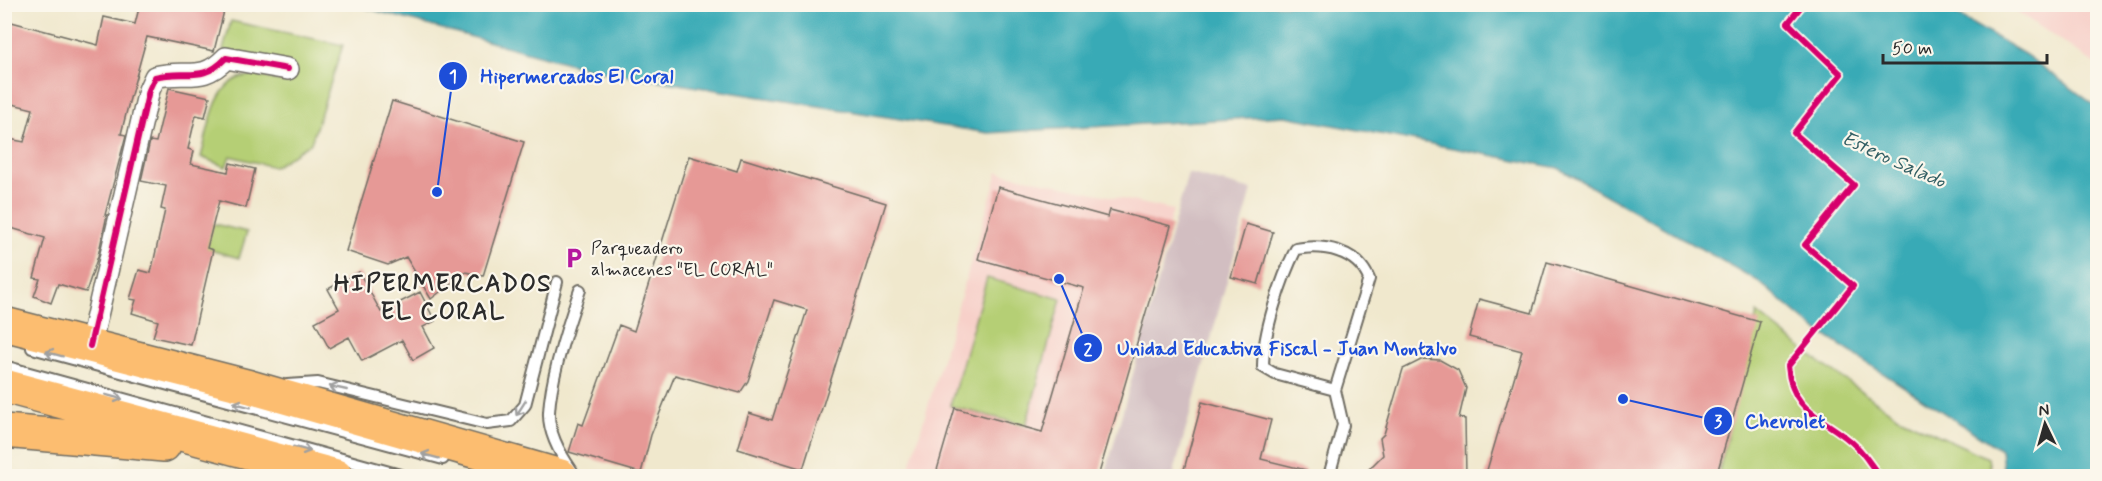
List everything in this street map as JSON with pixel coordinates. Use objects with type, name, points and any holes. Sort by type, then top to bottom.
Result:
[{"type":"main road","points":[[10,334],[90,346],[250,387],[561,477]]},
{"type":"main road","points":[[4,386],[245,450],[336,477]]},
{"type":"main road","points":[[4,430],[245,450]]},
{"type":"street","points":[[90,346],[149,90],[155,77],[171,73],[200,74],[213,71],[226,58],[288,69]]},
{"type":"lane","points":[[1329,477],[1343,424],[1335,390],[1369,279],[1363,264],[1344,254],[1316,245],[1296,249],[1288,265],[1263,351],[1263,367],[1275,374],[1335,390]]},
{"type":"lane","points":[[250,387],[318,383],[487,424],[511,422],[525,405],[557,282]]},
{"type":"lane","points":[[576,477],[560,453],[552,434],[549,412],[567,327],[580,290]]},
{"type":"lane","points":[[547,323],[567,327]]},
{"type":"lane","points":[[10,334],[450,461]]},
{"type":"lane","points":[[4,366],[404,477]]},
{"type":"shaded area","points":[[2007,5],[2097,5],[2097,65]]},
{"type":"shaded area","points":[[998,172],[1173,210],[1098,476],[907,476]]},
{"type":"shaded area","points":[[1188,173],[1252,190],[1173,476],[1105,476]]},
{"type":"green space","points":[[231,21],[343,45],[311,143],[274,167],[230,156],[226,167],[201,157],[214,108],[227,86],[236,79],[248,76],[290,83],[293,68],[223,50]]},
{"type":"green space","points":[[198,220],[247,232],[239,258],[192,245]]},
{"type":"green space","points":[[987,278],[1061,299],[1026,425],[950,406]]},
{"type":"green space","points":[[1757,313],[1815,359],[1897,416],[1988,458],[1991,476],[1718,476]]},
{"type":"water","name":"Estero Salado","points":[[354,5],[1940,5],[2026,55],[2097,107],[2097,476],[2004,476],[2001,450],[1812,327],[1758,281],[1558,168],[1285,116],[988,133],[597,71]]},
{"type":"building","points":[[140,4],[196,4],[224,11],[214,51],[147,37],[121,134],[126,135],[105,215],[107,215],[98,256],[86,292],[58,284],[51,303],[34,296],[40,279],[34,278],[45,238],[4,226],[4,138],[24,142],[33,109],[4,102],[4,20],[98,45],[104,17],[135,24]]},
{"type":"building","points":[[169,88],[210,97],[205,117],[196,115],[188,149],[194,151],[191,164],[228,172],[230,163],[255,169],[246,208],[219,201],[207,248],[213,250],[191,345],[153,337],[158,321],[132,313],[136,300],[130,299],[139,270],[151,273],[165,210],[161,209],[166,186],[141,181],[150,141],[156,142]]},
{"type":"building","name":"HIPERMERCADOS EL CORAL","points":[[392,101],[524,142],[483,276],[466,272],[431,299],[406,257],[388,265],[346,251]]},
{"type":"building","points":[[689,156],[737,171],[741,158],[886,203],[803,469],[738,449],[749,413],[772,420],[807,310],[774,300],[748,381],[740,393],[675,375],[651,435],[641,473],[569,452],[578,423],[583,425],[619,325],[634,331]]},
{"type":"building","points":[[998,187],[1108,217],[1110,210],[1171,226],[1098,477],[935,477],[955,408],[1042,432],[1084,288],[978,259]]},
{"type":"building","points":[[1246,224],[1273,232],[1258,284],[1231,277]]},
{"type":"building","points":[[1547,262],[1760,322],[1716,477],[1485,477],[1522,351],[1469,337],[1479,299],[1532,313]]},
{"type":"building","points":[[359,272],[381,312],[420,292],[435,321],[423,327],[434,348],[413,360],[402,340],[362,361],[349,337],[329,348],[315,322],[339,309],[328,289]]},
{"type":"building","points":[[1423,359],[1440,360],[1458,370],[1466,388],[1459,418],[1465,419],[1466,477],[1361,477],[1383,455],[1380,438],[1384,434],[1403,369]]},
{"type":"building","points":[[1202,402],[1271,420],[1261,459],[1306,470],[1305,477],[1182,477]]},
{"type":"cycle path","points":[[1803,4],[1788,23],[1841,74],[1794,133],[1854,185],[1805,245],[1853,286],[1788,366],[1796,396],[1804,406],[1857,447],[1880,476]]},
{"type":"cycle path","points":[[90,346],[149,90],[155,77],[209,71],[226,58],[288,69]]},
{"type":"place","name":"Hipermercados El Coral","points":[[437,192]]},
{"type":"place","name":"Parqueadero almacenes \"EL CORAL\"","points":[[574,258]]},
{"type":"place","name":"Unidad Educativa Fiscal - Juan Montalvo","points":[[1059,279]]},
{"type":"place","name":"Chevrolet","points":[[1623,399]]},
{"type":"district","name":"HIPERMERCADOS EL CORAL","points":[[443,297]]}]
